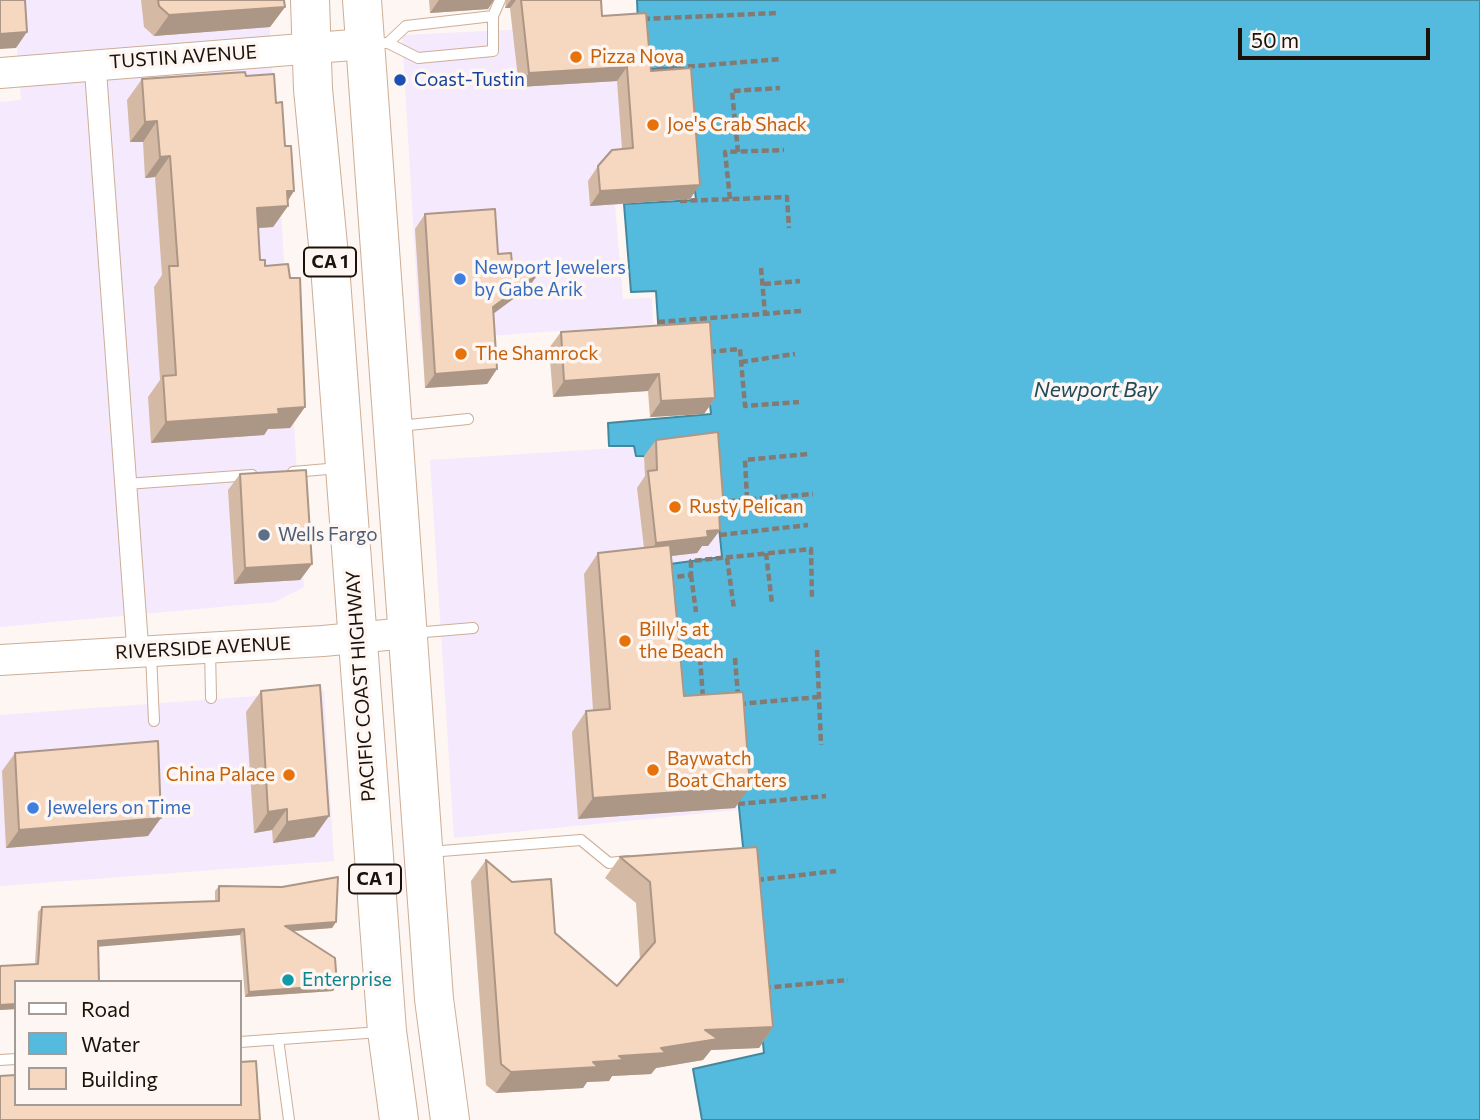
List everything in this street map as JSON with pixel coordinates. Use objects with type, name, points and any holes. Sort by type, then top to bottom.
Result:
[{"type":"highway","name":"PACIFIC COAST HIGHWAY","points":[[310,0],[387,1031],[399,1120]]},
{"type":"highway","name":"CA 1","points":[[362,0],[377,43],[393,427],[434,999],[450,1120]]},
{"type":"main road","name":"TUSTIN AVENUE","points":[[0,73],[377,43]]},
{"type":"main road","name":"RIVERSIDE AVENUE","points":[[0,660],[407,633]]},
{"type":"street","points":[[95,64],[126,484],[145,652]]},
{"type":"lane","points":[[377,43],[418,58],[494,51],[493,16],[500,0]]},
{"type":"lane","points":[[377,43],[406,26],[493,16]]},
{"type":"lane","points":[[393,427],[468,419]]},
{"type":"lane","points":[[277,473],[346,468]]},
{"type":"lane","points":[[126,484],[263,474]]},
{"type":"lane","points":[[407,633],[473,628]]},
{"type":"lane","points":[[210,648],[211,698]]},
{"type":"lane","points":[[145,652],[154,721]]},
{"type":"lane","points":[[422,852],[581,840],[610,863],[646,860]]},
{"type":"lane","points":[[242,1042],[387,1031]]},
{"type":"lane","points":[[278,1039],[289,1120]]},
{"type":"path","points":[[638,20],[778,13]]},
{"type":"path","points":[[640,70],[781,59]]},
{"type":"path","points":[[738,152],[732,91],[780,88]]},
{"type":"path","points":[[730,199],[725,152],[784,150]]},
{"type":"path","points":[[680,201],[787,197],[789,228]]},
{"type":"path","points":[[761,268],[765,314]]},
{"type":"path","points":[[764,284],[800,281]]},
{"type":"path","points":[[658,322],[801,312]]},
{"type":"path","points":[[705,352],[740,349],[745,406],[799,402]]},
{"type":"path","points":[[741,362],[795,354]]},
{"type":"path","points":[[747,499],[746,460],[808,454]]},
{"type":"path","points":[[717,502],[813,494]]},
{"type":"path","points":[[720,535],[808,525]]},
{"type":"path","points":[[696,612],[691,561],[811,549],[812,600]]},
{"type":"path","points":[[766,554],[772,604]]},
{"type":"path","points":[[727,558],[734,609]]},
{"type":"path","points":[[656,579],[691,575]]},
{"type":"path","points":[[817,650],[821,745]]},
{"type":"path","points":[[735,657],[738,705]]},
{"type":"path","points":[[700,658],[704,709]]},
{"type":"path","points":[[729,706],[819,697]]},
{"type":"path","points":[[738,804],[825,796]]},
{"type":"path","points":[[746,881],[836,871]]},
{"type":"path","points":[[756,988],[848,979]]},
{"type":"shaded area","points":[[13,0],[268,0],[304,587],[275,602],[0,627],[0,102],[21,100]]},
{"type":"shaded area","points":[[636,24],[640,81],[681,77],[694,199],[615,205],[623,299],[652,298],[653,324],[420,341],[402,35]]},
{"type":"shaded area","points":[[633,447],[635,457],[700,450],[711,457],[721,557],[655,565],[729,711],[737,810],[454,838],[430,460]]},
{"type":"shaded area","points":[[324,691],[334,861],[0,886],[0,715]]},
{"type":"water","name":"Newport Bay","points":[[637,0],[1480,0],[1480,1120],[702,1120],[693,1069],[764,1053],[728,699],[668,702],[655,566],[722,557],[712,457],[636,456],[634,446],[609,446],[608,423],[711,414],[703,336],[659,337],[656,291],[631,292],[624,204],[696,200],[681,67],[640,70]]},
{"type":"building","points":[[0,0],[25,0],[27,32],[0,34]]},
{"type":"building","points":[[158,0],[284,0],[285,7],[169,15],[159,6]]},
{"type":"building","points":[[521,0],[601,0],[602,16],[646,13],[651,71],[691,68],[700,185],[600,191],[598,166],[612,150],[633,148],[627,67],[529,73]]},
{"type":"building","points":[[245,72],[246,76],[274,74],[276,103],[282,102],[285,146],[291,146],[294,191],[287,191],[288,206],[257,208],[260,260],[265,260],[265,266],[288,264],[290,278],[300,278],[305,407],[278,409],[279,414],[166,422],[163,376],[176,375],[169,266],[178,266],[170,156],[160,157],[157,121],[145,122],[142,79]]},
{"type":"building","points":[[495,209],[498,254],[511,253],[513,274],[539,273],[493,307],[497,369],[435,374],[425,214]]},
{"type":"building","points":[[710,322],[715,398],[661,401],[659,374],[564,381],[561,332]]},
{"type":"building","name":"Rusty Pelican","points":[[718,432],[724,510],[719,511],[720,530],[707,531],[708,537],[656,543],[648,471],[657,470],[656,440]]},
{"type":"building","name":"Wells Fargo","points":[[306,470],[312,564],[245,568],[240,474]]},
{"type":"building","points":[[670,545],[684,696],[743,692],[750,787],[593,798],[586,711],[610,709],[598,553]]},
{"type":"building","points":[[320,685],[329,816],[287,822],[287,809],[268,812],[261,691]]},
{"type":"building","points":[[158,741],[161,818],[19,830],[15,753]]},
{"type":"building","points":[[757,847],[773,1027],[705,1030],[718,1039],[661,1048],[666,1053],[619,1056],[624,1060],[593,1062],[598,1067],[511,1072],[501,1064],[486,860],[512,882],[551,879],[555,933],[617,986],[655,942],[650,882],[620,857]]},
{"type":"building","points":[[338,877],[336,922],[285,926],[335,958],[337,985],[249,992],[244,929],[98,941],[99,980],[14,980],[14,1004],[0,1005],[0,966],[38,964],[42,907],[219,901],[219,886],[282,887]]},
{"type":"building","points":[[256,1061],[260,1120],[0,1120],[0,1076],[14,1075],[14,1106],[242,1106],[242,1062]]},
{"type":"place","name":"Pizza Nova","points":[[576,57]]},
{"type":"place","name":"Coast-Tustin","points":[[400,80]]},
{"type":"place","name":"Joe's Crab Shack","points":[[653,125]]},
{"type":"place","name":"Newport Jewelers by Gabe Arik","points":[[460,279]]},
{"type":"place","name":"The Shamrock","points":[[461,354]]},
{"type":"place","name":"Rusty Pelican","points":[[675,507]]},
{"type":"place","name":"Wells Fargo","points":[[264,535]]},
{"type":"place","name":"Billy's at the Beach","points":[[625,641]]},
{"type":"place","name":"Baywatch Boat Charters","points":[[653,770]]},
{"type":"place","name":"China Palace","points":[[289,775]]},
{"type":"place","name":"Jewelers on Time","points":[[33,808]]},
{"type":"place","name":"Enterprise","points":[[288,980]]}]
